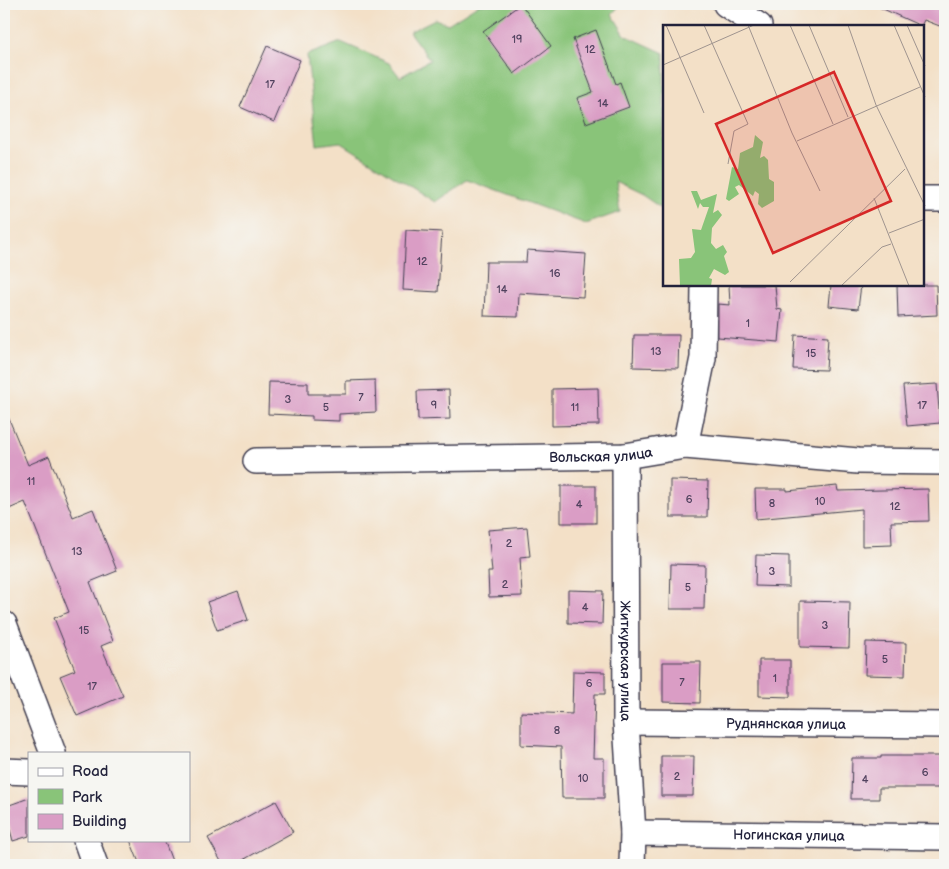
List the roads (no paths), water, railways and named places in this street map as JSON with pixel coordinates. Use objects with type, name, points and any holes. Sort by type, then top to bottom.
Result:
[{"type":"street","points":[[726,4],[758,25]]},
{"type":"street","points":[[924,199],[945,199]]},
{"type":"street","points":[[685,446],[703,358],[704,286]]},
{"type":"street","name":"Вольская улица","points":[[256,461],[625,456],[685,446],[858,461],[945,462]]},
{"type":"street","name":"Житкурская улица","points":[[625,456],[626,722],[633,833],[632,865]]},
{"type":"street","points":[[4,624],[53,752]]},
{"type":"street","name":"Руднянская улица","points":[[626,722],[945,726]]},
{"type":"street","points":[[4,771],[28,772]]},
{"type":"street","name":"Ногинская улица","points":[[633,833],[945,837]]},
{"type":"street","points":[[87,842],[95,865]]}]
